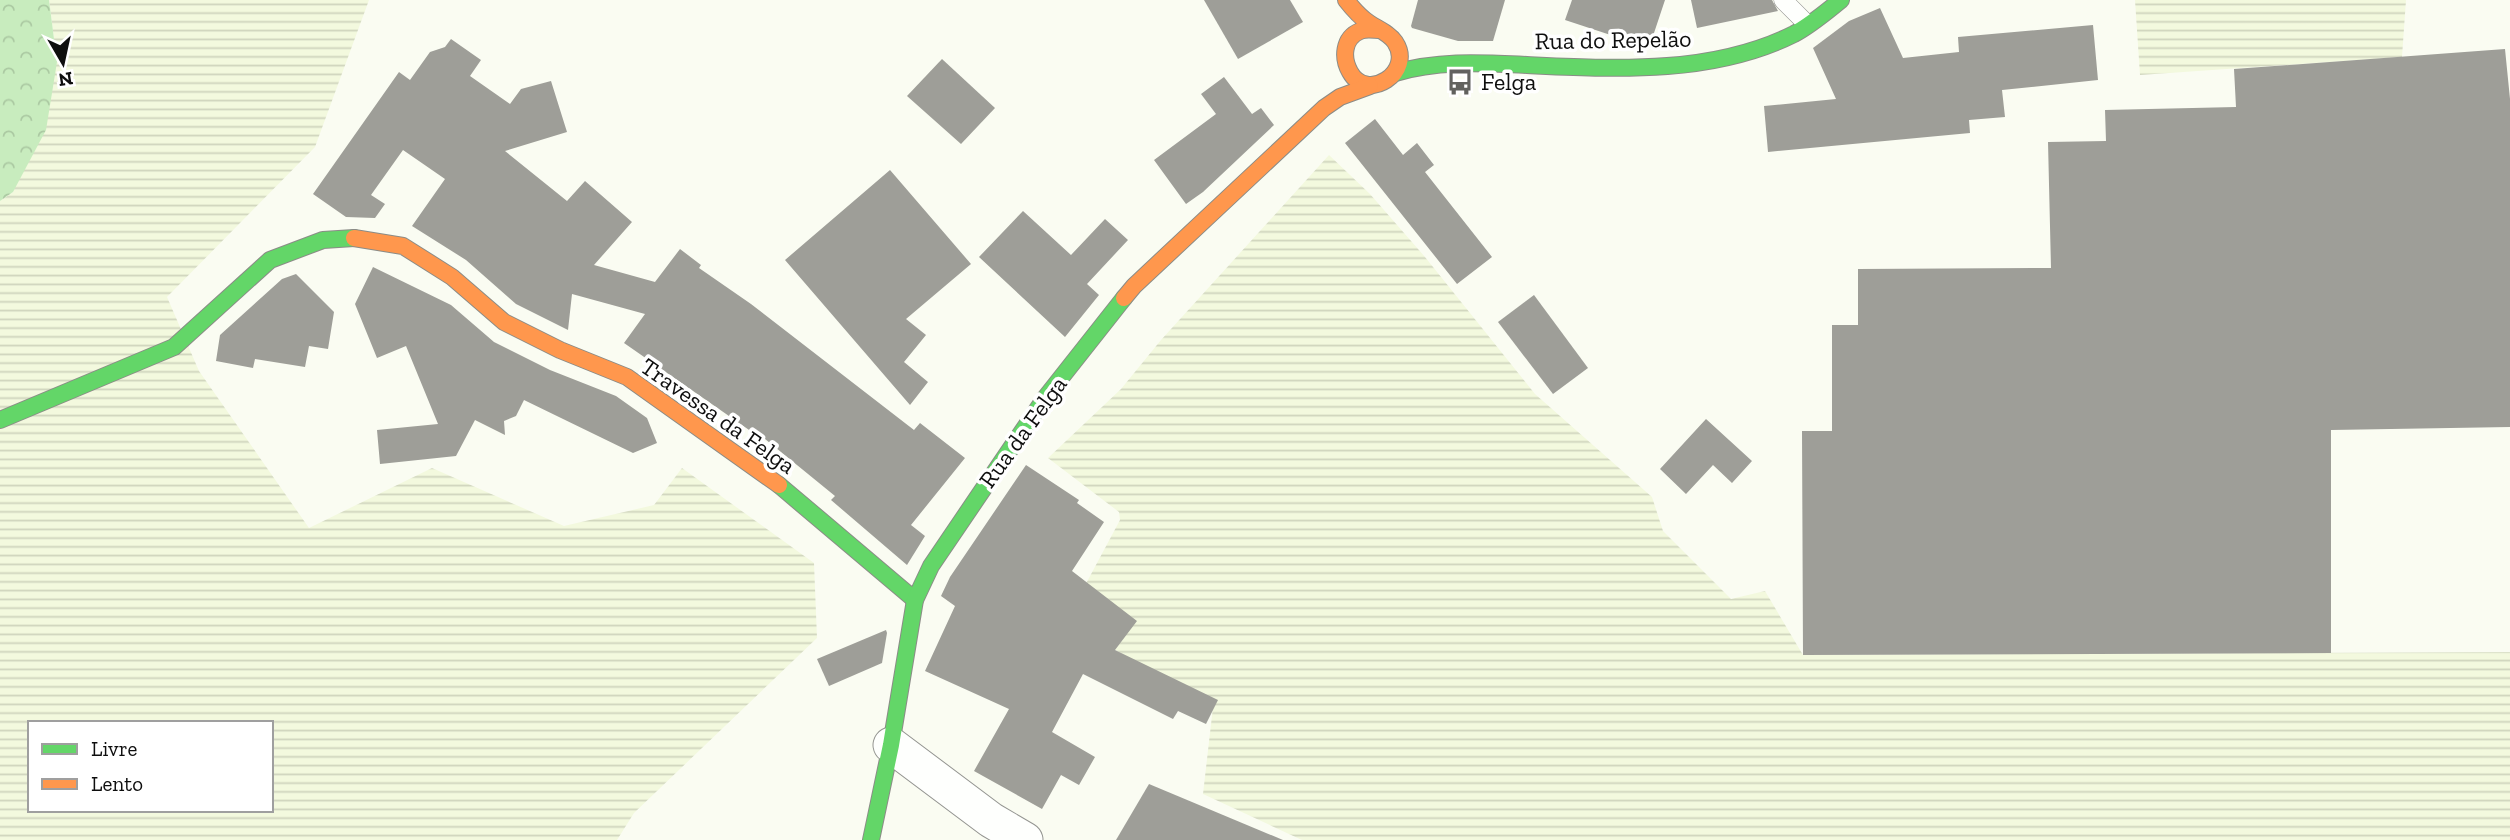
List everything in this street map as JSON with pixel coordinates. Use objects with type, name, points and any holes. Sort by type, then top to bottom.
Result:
[{"type":"street","points":[[1339,0],[1343,12],[1344,53],[1353,78],[1370,86],[1388,80],[1395,74],[1400,56],[1387,34],[1369,28],[1359,30],[1344,53]]},
{"type":"street","name":"Rua do Repelão","points":[[1346,0],[1367,22],[1411,51],[1429,58],[1454,62]]},
{"type":"street","name":"Rua do Repelão","points":[[1395,74],[1414,66],[1454,62],[1645,67],[1704,62],[1760,47],[1794,33],[1842,0]]},
{"type":"street","name":"Rua da Felga","points":[[1325,108],[1335,94],[1344,53]]},
{"type":"street","name":"Rua da Felga","points":[[871,840],[891,746],[915,600],[931,566],[1045,398],[1134,286],[1325,108],[1340,97],[1370,86]]},
{"type":"street","name":"Travessa da Felga","points":[[0,419],[174,347],[270,260],[323,240],[360,239],[403,246],[452,277],[505,322],[560,351],[627,377],[777,483],[915,600]]},
{"type":"street","points":[[891,746],[990,820],[1025,840]]},
{"type":"lane","points":[[1783,0],[1807,24]]},
{"type":"green space","points":[[0,0],[49,0],[57,62],[46,130],[13,192],[0,201]]},
{"type":"green space","points":[[49,0],[369,0],[315,147],[167,297],[199,371],[309,528],[432,468],[564,526],[654,505],[682,468],[814,563],[817,638],[634,813],[617,840],[0,840],[0,201],[13,192],[57,62]]},
{"type":"green space","points":[[2135,0],[2406,0],[2402,57],[2140,75]]},
{"type":"green space","points":[[1329,155],[1370,194],[1425,257],[1535,394],[1652,497],[1663,531],[1731,599],[1765,591],[1803,655],[2510,652],[2510,840],[1302,840],[1203,794],[1213,707],[1066,621],[1120,520],[1119,512],[1048,458],[1121,389],[1161,340]]},
{"type":"building","points":[[1204,0],[1290,0],[1303,22],[1238,59]]},
{"type":"building","points":[[1418,0],[1505,0],[1493,41],[1458,41],[1412,28]]},
{"type":"building","points":[[1572,0],[1665,0],[1650,45],[1641,45],[1565,20]]},
{"type":"building","points":[[1691,0],[1772,0],[1778,11],[1697,28]]},
{"type":"building","points":[[1880,8],[1903,58],[1959,52],[1958,37],[2093,25],[2098,80],[2002,90],[2005,117],[1969,120],[1970,133],[1768,152],[1764,106],[1836,99],[1813,48],[1849,21]]},
{"type":"building","points":[[451,39],[481,60],[470,76],[510,104],[521,89],[551,81],[567,132],[505,151],[567,201],[585,181],[632,222],[594,265],[655,282],[680,249],[701,265],[699,268],[751,304],[914,430],[920,423],[965,458],[911,525],[925,536],[907,565],[831,500],[835,496],[754,430],[752,432],[624,343],[645,314],[572,294],[568,330],[516,304],[466,260],[412,226],[445,179],[403,150],[371,195],[385,204],[375,218],[346,217],[313,194],[399,72],[410,80],[430,52],[445,47]]},
{"type":"building","points":[[2505,49],[2510,99],[2510,427],[2331,430],[2331,653],[1803,655],[1802,431],[1832,431],[1832,325],[1858,325],[1858,269],[2051,268],[2048,142],[2106,141],[2105,110],[2236,107],[2234,69]]},
{"type":"building","points":[[942,59],[995,108],[961,144],[907,96]]},
{"type":"building","points":[[1224,77],[1252,114],[1261,108],[1274,125],[1203,192],[1186,204],[1154,160],[1216,114],[1201,94]]},
{"type":"building","points":[[1375,119],[1403,155],[1417,143],[1434,165],[1425,172],[1492,257],[1457,284],[1345,143]]},
{"type":"building","points":[[890,170],[971,264],[906,319],[926,335],[904,362],[928,382],[910,405],[785,260]]},
{"type":"building","points":[[1023,211],[1071,255],[1105,219],[1128,240],[1087,284],[1099,295],[1065,337],[979,257]]},
{"type":"building","points":[[373,267],[451,305],[494,342],[550,370],[616,396],[647,418],[657,443],[633,453],[524,400],[516,416],[504,421],[505,435],[475,420],[456,456],[380,464],[377,430],[438,424],[406,346],[377,358],[355,304]]},
{"type":"building","points":[[296,274],[334,312],[328,349],[309,346],[305,367],[255,359],[253,368],[216,361],[220,335],[282,279]]},
{"type":"building","points":[[1534,295],[1588,368],[1553,394],[1498,322]]},
{"type":"building","points":[[1706,419],[1752,461],[1732,483],[1713,465],[1686,494],[1660,469]]},
{"type":"building","points":[[1026,465],[1079,500],[1077,503],[1104,522],[1072,571],[1137,621],[1115,650],[1218,700],[1206,724],[1178,711],[1173,719],[1083,674],[1052,732],[1095,757],[1079,785],[1061,775],[1042,809],[974,771],[1009,709],[925,671],[955,606],[941,596],[950,577]]},
{"type":"building","points":[[886,630],[882,663],[829,686],[817,659]]},
{"type":"building","points":[[1149,784],[1283,840],[1116,840]]},
{"type":"traffic: fast","points":[[1395,73],[1461,63],[1594,68],[1697,63],[1730,57],[1794,34],[1841,0]]},
{"type":"traffic: fast","points":[[0,420],[174,347],[270,260],[323,240],[354,238]]},
{"type":"traffic: fast","points":[[871,840],[891,745],[915,600],[931,566],[1045,398],[1124,298]]},
{"type":"traffic: fast","points":[[779,485],[915,600]]},
{"type":"traffic: slow","points":[[1346,0],[1369,23],[1380,29],[1393,39],[1400,53],[1399,64],[1394,73],[1386,80],[1367,85],[1358,81],[1350,72],[1345,55],[1347,43],[1360,31],[1381,30]]},
{"type":"traffic: slow","points":[[1124,298],[1324,108],[1340,97],[1370,86]]},
{"type":"traffic: slow","points":[[354,238],[403,246],[452,277],[504,322],[560,350],[627,377],[779,485]]},
{"type":"place","name":"Felga","points":[[1460,82]]}]
